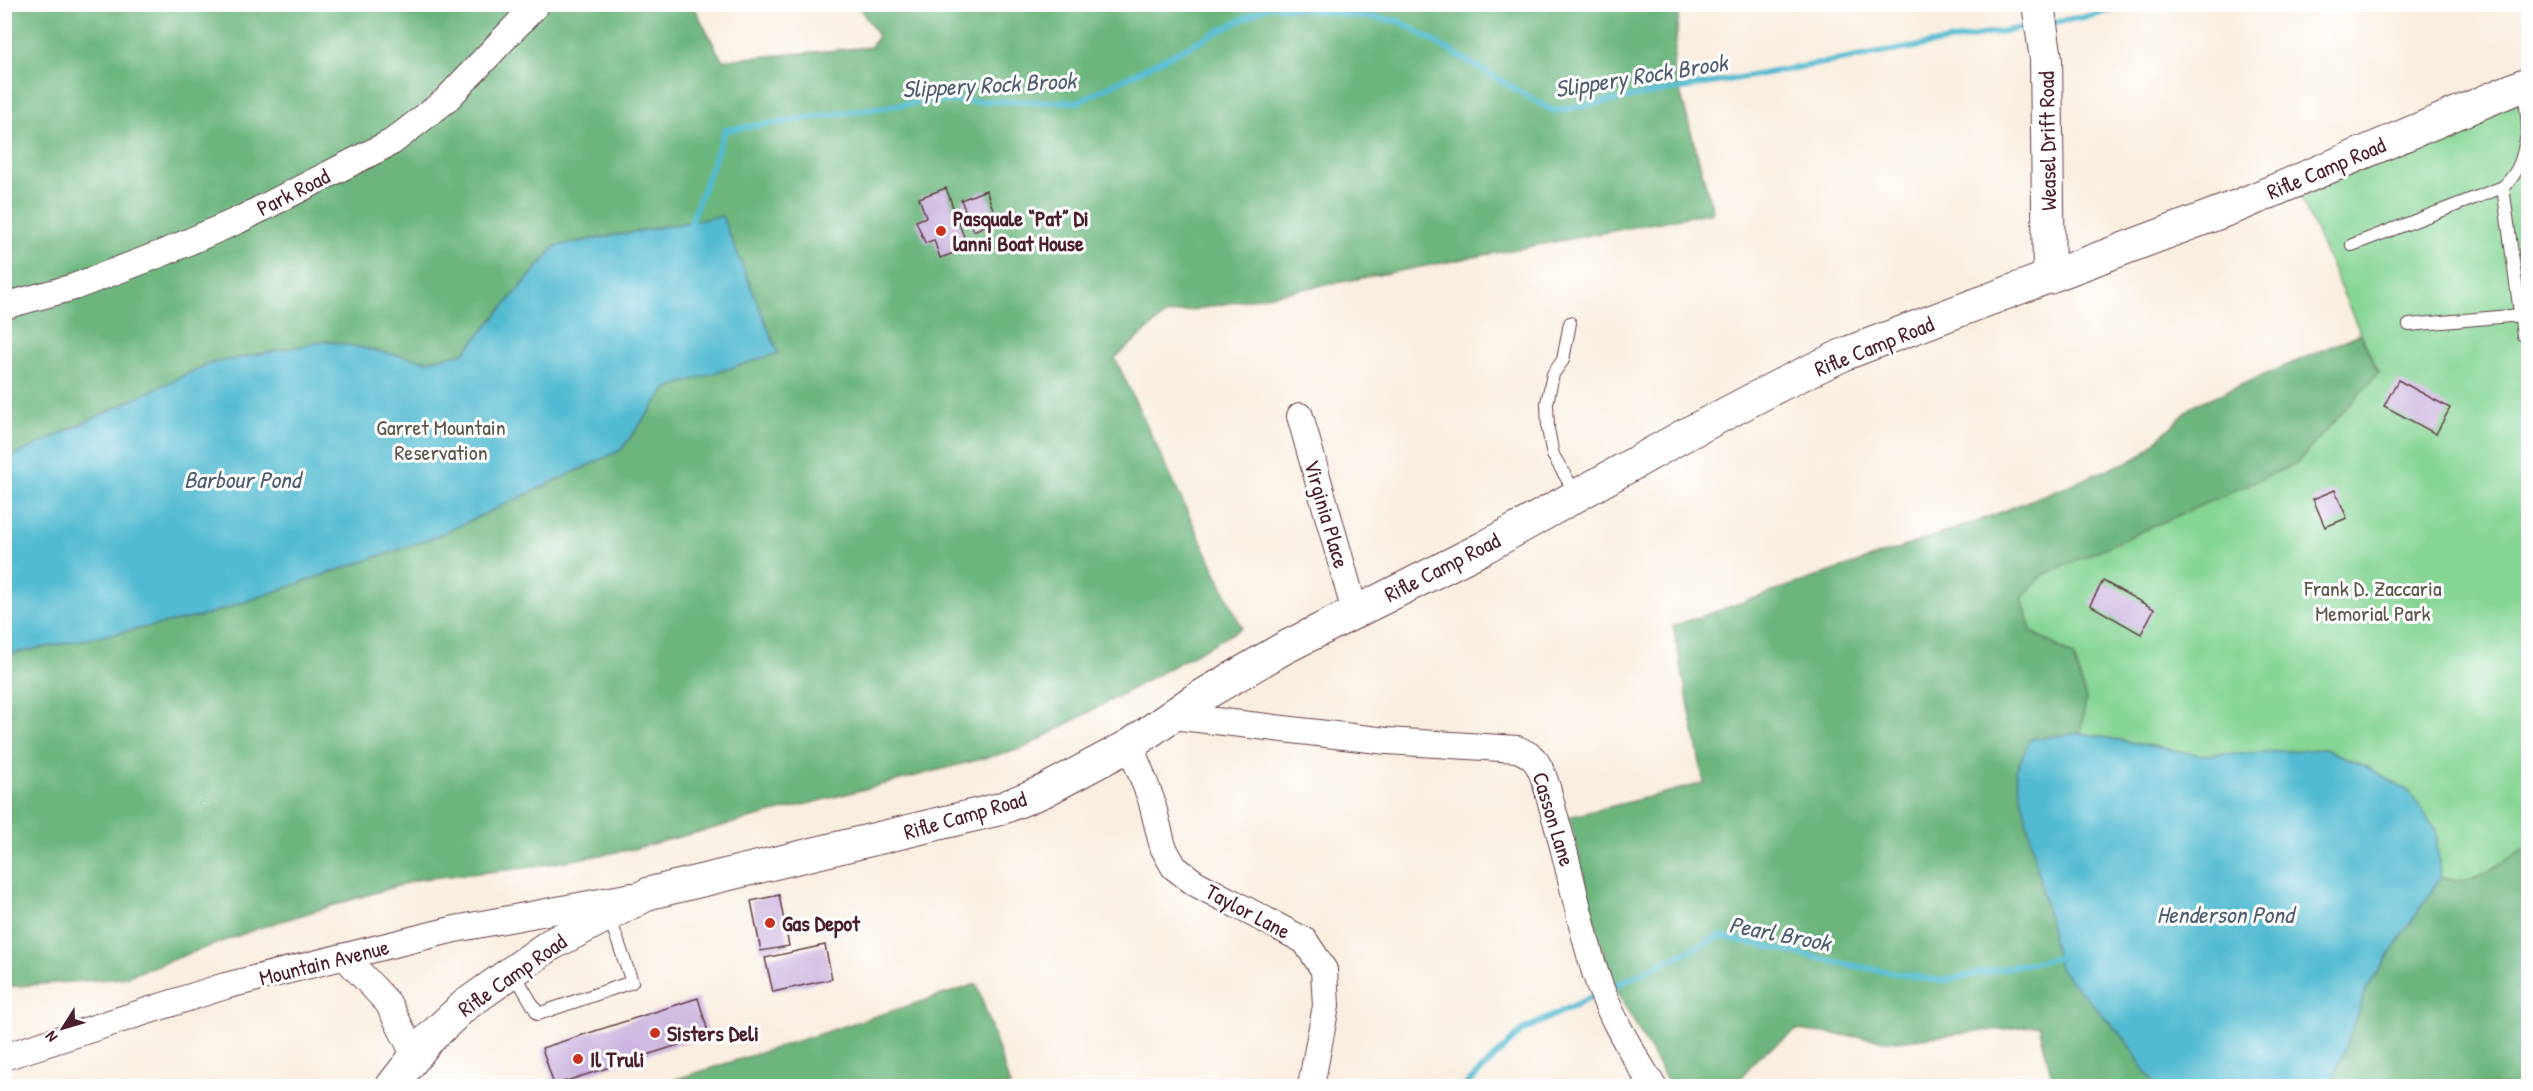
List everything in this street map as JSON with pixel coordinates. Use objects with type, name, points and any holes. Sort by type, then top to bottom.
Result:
[{"type":"street","name":"Park Road","points":[[4,306],[74,287],[163,253],[239,220],[392,142],[445,101],[537,4]]},
{"type":"street","name":"Weasel Drift Road","points":[[2038,4],[2046,59],[2049,278]]},
{"type":"street","name":"Rifle Camp Road","points":[[392,1086],[415,1056],[464,1006],[512,970],[550,945],[650,893],[1000,809],[1044,791],[1130,745],[1172,716],[1284,648],[1485,547],[1691,432],[1836,358],[2240,205],[2526,84]]},
{"type":"street","name":"Virginia Place","points":[[1300,416],[1355,612]]},
{"type":"street","name":"Casson Lane","points":[[1172,716],[1387,741],[1517,749],[1530,754],[1539,766],[1549,795],[1595,972],[1618,1027],[1653,1086]]},
{"type":"street","name":"Taylor Lane","points":[[1130,745],[1151,799],[1163,847],[1174,867],[1195,883],[1305,941],[1324,970],[1326,1006],[1311,1086]]},
{"type":"street","name":"Mountain Avenue","points":[[4,1058],[225,986],[454,929],[650,893]]},
{"type":"street","points":[[345,957],[388,1003],[415,1056]]},
{"type":"lane","points":[[2352,245],[2504,188],[2514,178],[2523,155],[2529,128],[2526,84]]},
{"type":"lane","points":[[2504,188],[2523,335]]},
{"type":"lane","points":[[2409,325],[2521,315]]},
{"type":"lane","points":[[1570,323],[1563,360],[1553,374],[1547,412],[1554,455],[1577,495]]},
{"type":"lane","points":[[512,970],[538,1014],[632,982],[608,914]]},
{"type":"green space","name":"Garret Mountain Reservation","points":[[5,5],[693,5],[722,60],[871,47],[878,36],[858,5],[1680,5],[1673,66],[1713,212],[1165,315],[1115,358],[1242,628],[1024,748],[629,850],[526,868],[420,879],[265,926],[122,978],[5,987],[5,655],[203,616],[435,537],[621,450],[667,388],[778,352],[721,216],[556,246],[464,353],[427,361],[327,341],[208,364],[5,460]]},
{"type":"green space","name":"Frank D. Zaccaria Memorial Park","points":[[2528,98],[2528,847],[2489,871],[2467,881],[2440,878],[2436,831],[2410,792],[2367,767],[2325,749],[2200,755],[2080,733],[2086,699],[2074,656],[2031,631],[2022,598],[2043,575],[2378,373],[2300,196]]},
{"type":"green space","points":[[2360,334],[2378,373],[2297,463],[2043,575],[2022,598],[2031,631],[2073,656],[2086,699],[2080,733],[2031,740],[2016,771],[2059,968],[2125,1039],[2155,1086],[2054,1086],[2039,1025],[1895,1041],[1797,1030],[1759,1056],[1733,1086],[1670,1086],[1609,977],[1569,817],[1704,783],[1673,626],[1976,522],[2139,457],[2194,405]]},
{"type":"green space","points":[[2528,847],[2528,1086],[2331,1086],[2366,990],[2440,878],[2467,881],[2489,871]]},
{"type":"green space","points":[[977,984],[1010,1086],[655,1086]]},
{"type":"water","name":"Barbour Pond","points":[[722,216],[778,353],[667,388],[621,450],[435,537],[203,616],[5,655],[5,460],[208,364],[327,341],[427,361],[464,353],[556,246]]},
{"type":"water","name":"Henderson Pond","points":[[2080,733],[2200,755],[2325,749],[2367,767],[2410,792],[2436,831],[2440,878],[2366,990],[2331,1086],[2155,1086],[2125,1039],[2059,968],[2016,771],[2030,739]]},
{"type":"building","name":"Pasquale “Pat” Di lanni Boat House","points":[[946,188],[968,248],[940,258],[934,240],[925,243],[916,221],[926,217],[919,198]]},
{"type":"building","points":[[986,190],[997,220],[974,231],[961,200]]},
{"type":"building","points":[[2398,380],[2450,408],[2436,434],[2384,406]]},
{"type":"building","points":[[2335,490],[2347,518],[2325,527],[2313,499]]},
{"type":"building","points":[[2103,581],[2154,609],[2141,634],[2090,605]]},
{"type":"building","name":"Gas Depot","points":[[779,895],[789,946],[761,951],[751,901]]},
{"type":"building","points":[[825,945],[832,979],[773,992],[765,958]]},
{"type":"building","points":[[698,998],[709,1035],[554,1085],[542,1048]]},
{"type":"waterway","name":"Slippery Rock Brook","points":[[2049,23],[2095,15],[2126,4]]},
{"type":"waterway","name":"Slippery Rock Brook","points":[[691,222],[725,130],[926,101],[1078,102],[1271,5],[1399,21],[1553,111],[2033,26]]},
{"type":"waterway","name":"Pearl Brook","points":[[1608,989],[1720,936],[1850,965],[1940,981],[2057,958]]},
{"type":"waterway","name":"Pearl Brook","points":[[1465,1086],[1523,1030],[1596,995]]},
{"type":"place","name":"Pasquale “Pat” Di lanni Boat House","points":[[941,231]]},
{"type":"place","name":"Gas Depot","points":[[770,923]]},
{"type":"place","name":"Sisters Deli","points":[[655,1033]]},
{"type":"place","name":"Il Truli","points":[[578,1059]]}]
